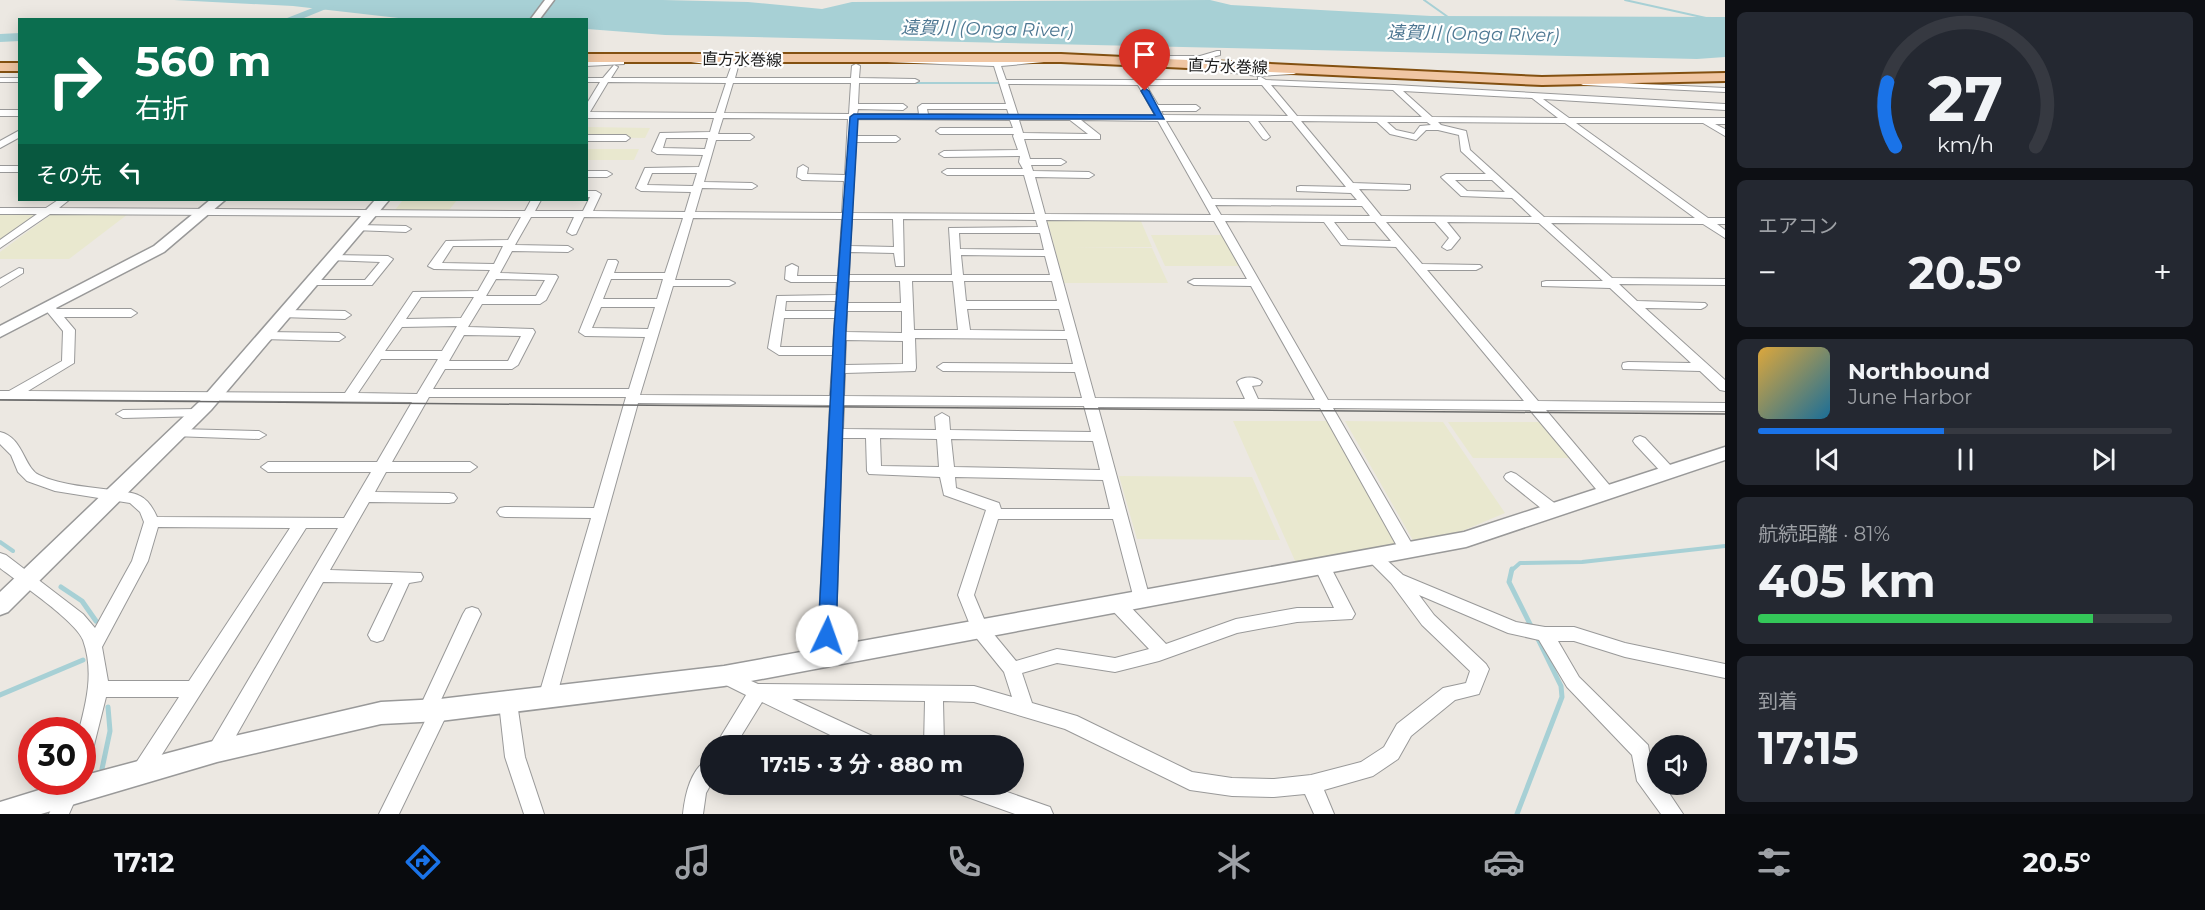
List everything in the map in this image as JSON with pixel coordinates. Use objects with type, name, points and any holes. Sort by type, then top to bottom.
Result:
[{"type":"main road","name":"直方水巻線","points":[[588,58],[782,60],[1061,58],[1542,81],[1725,77]]},
{"type":"main road","points":[[1,67],[18,67]]},
{"type":"street","points":[[536,18],[550,0]]},
{"type":"street","points":[[1150,62],[1151,58],[1201,58],[1217,53]]},
{"type":"street","points":[[588,64],[616,62],[632,57]]},
{"type":"street","points":[[675,58],[735,65],[782,60]]},
{"type":"street","points":[[890,60],[997,64],[1061,58]]},
{"type":"street","points":[[997,64],[1013,114],[1016,134],[1142,599]]},
{"type":"street","points":[[1189,64],[1257,74],[1328,70]]},
{"type":"street","points":[[547,698],[599,513],[735,65]]},
{"type":"street","points":[[826,659],[839,351],[856,66]]},
{"type":"street","points":[[588,110],[614,67]]},
{"type":"street","points":[[1132,68],[1408,551]]},
{"type":"street","points":[[1257,74],[1606,491]]},
{"type":"street","points":[[0,80],[18,80]]},
{"type":"street","points":[[588,80],[915,81]]},
{"type":"street","points":[[1542,81],[1725,90]]},
{"type":"street","points":[[1002,83],[1142,85],[1264,82],[1725,107]]},
{"type":"street","points":[[1142,85],[1186,91]]},
{"type":"street","points":[[1395,88],[1438,127]]},
{"type":"street","points":[[1229,91],[1272,92]]},
{"type":"street","points":[[588,96],[596,96]]},
{"type":"street","points":[[1535,97],[1725,235]]},
{"type":"street","points":[[1675,103],[1725,134]]},
{"type":"street","points":[[854,113],[903,106]]},
{"type":"street","points":[[923,116],[922,106],[1140,121],[1197,108]]},
{"type":"street","points":[[1232,117],[1225,109],[1288,109]]},
{"type":"street","points":[[0,113],[18,113]]},
{"type":"street","points":[[588,114],[674,118],[854,113],[938,117],[1013,114]]},
{"type":"street","points":[[1159,115],[1251,118],[1725,121]]},
{"type":"street","points":[[938,117],[941,135],[1097,136],[1072,118]]},
{"type":"street","points":[[1251,118],[1266,137]]},
{"type":"street","points":[[1379,119],[1393,132],[1416,137],[1423,128],[1438,127],[1462,133],[1466,151],[1725,387]]},
{"type":"street","points":[[0,145],[18,134]]},
{"type":"street","points":[[708,152],[657,152],[663,135],[750,137]]},
{"type":"street","points":[[588,138],[626,138]]},
{"type":"street","points":[[852,139],[896,139]]},
{"type":"street","points":[[0,145],[18,146]]},
{"type":"street","points":[[944,154],[1061,162]]},
{"type":"street","points":[[803,168],[802,177],[850,178]]},
{"type":"street","points":[[0,169],[18,169]]},
{"type":"street","points":[[702,170],[648,170],[641,188],[752,186]]},
{"type":"street","points":[[947,172],[1089,175]]},
{"type":"street","points":[[588,174],[607,174]]},
{"type":"street","points":[[1494,177],[1446,177],[1464,194],[1514,195]]},
{"type":"street","points":[[1300,189],[1407,187]]},
{"type":"street","points":[[572,232],[596,194],[588,194]]},
{"type":"street","points":[[0,246],[63,201]]},
{"type":"street","points":[[0,332],[51,309],[159,249],[217,201]]},
{"type":"street","points":[[310,213],[321,201]]},
{"type":"street","points":[[217,751],[535,201]]},
{"type":"street","points":[[794,215],[796,201]]},
{"type":"street","points":[[1209,202],[1367,203]]},
{"type":"street","points":[[1284,203],[1294,218]]},
{"type":"street","points":[[0,211],[310,213],[377,206],[528,214],[1725,221]]},
{"type":"street","points":[[0,606],[117,495],[199,412],[377,206]]},
{"type":"street","points":[[898,215],[900,264]]},
{"type":"street","points":[[1326,218],[1345,243],[1400,244]]},
{"type":"street","points":[[1438,219],[1455,238],[1447,247]]},
{"type":"street","points":[[358,228],[406,229]]},
{"type":"street","points":[[964,334],[953,230],[1043,230]]},
{"type":"street","points":[[349,397],[417,294],[540,300],[552,277],[434,266],[450,243],[568,249]]},
{"type":"street","points":[[846,249],[899,250]]},
{"type":"street","points":[[955,252],[1049,253]]},
{"type":"street","points":[[312,283],[368,284],[388,259],[333,258]]},
{"type":"street","points":[[612,262],[585,332],[653,333]]},
{"type":"street","points":[[792,267],[791,279],[1056,278]]},
{"type":"street","points":[[1419,267],[1476,267]]},
{"type":"street","points":[[0,284],[19,271]]},
{"type":"street","points":[[606,276],[669,280],[724,279]]},
{"type":"street","points":[[839,369],[910,368],[906,278]]},
{"type":"street","points":[[1194,282],[1255,283]]},
{"type":"street","points":[[1546,284],[1725,282]]},
{"type":"street","points":[[839,351],[779,351],[774,348],[781,298],[842,306],[907,307]]},
{"type":"street","points":[[596,303],[662,303]]},
{"type":"street","points":[[1633,304],[1701,305]]},
{"type":"street","points":[[961,305],[1063,305]]},
{"type":"street","points":[[51,309],[131,313]]},
{"type":"street","points":[[6,395],[68,363],[69,330],[51,309]]},
{"type":"street","points":[[285,314],[345,315]]},
{"type":"street","points":[[376,355],[512,365],[529,332],[398,322]]},
{"type":"street","points":[[840,336],[1071,335]]},
{"type":"street","points":[[266,336],[339,337]]},
{"type":"street","points":[[1628,366],[1703,367]]},
{"type":"street","points":[[943,367],[1080,368]]},
{"type":"street","points":[[1253,404],[1244,382],[1255,382]]},
{"type":"street","points":[[6,395],[634,396],[838,400],[1725,407]]},
{"type":"street","points":[[123,414],[199,412]]},
{"type":"street","points":[[942,417],[949,490],[994,507],[966,595],[980,630],[1012,669],[1025,709]]},
{"type":"street","points":[[178,433],[259,435]]},
{"type":"street","points":[[836,433],[1098,437]]},
{"type":"street","points":[[873,434],[874,471],[1108,475]]},
{"type":"street","points":[[0,436],[17,453],[25,472],[32,478],[55,486],[138,500],[146,509],[152,522],[140,561],[94,646]]},
{"type":"street","points":[[1640,441],[1668,471]]},
{"type":"street","points":[[3,814],[140,772],[354,718],[381,713],[508,703],[724,676],[826,659],[1466,539],[1725,453]]},
{"type":"street","points":[[268,467],[470,467]]},
{"type":"street","points":[[1511,477],[1552,509]]},
{"type":"street","points":[[364,497],[449,498]]},
{"type":"street","points":[[505,512],[599,513]]},
{"type":"street","points":[[992,514],[1119,514]]},
{"type":"street","points":[[152,522],[348,523]]},
{"type":"street","points":[[140,772],[301,523]]},
{"type":"street","points":[[759,690],[974,694],[1070,722],[1190,781],[1232,787],[1274,788],[1311,783],[1366,770],[1391,753],[1404,730],[1450,693],[1473,689],[1480,669],[1428,620],[1397,579],[1373,557]]},
{"type":"street","points":[[0,559],[77,619],[91,636],[99,675],[91,717]]},
{"type":"street","points":[[1012,669],[1057,656],[1115,665],[1163,652],[1236,626],[1297,615],[1346,614],[1322,566]]},
{"type":"street","points":[[318,576],[410,577],[377,634]]},
{"type":"street","points":[[1397,579],[1514,628],[1539,633],[1574,634],[1625,650],[1725,671]]},
{"type":"street","points":[[1117,604],[1163,652]]},
{"type":"street","points":[[389,814],[472,614]]},
{"type":"street","points":[[1539,633],[1573,682],[1641,751],[1644,774],[1673,814]]},
{"type":"street","points":[[724,676],[759,690],[851,735]]},
{"type":"street","points":[[98,689],[194,689]]},
{"type":"street","points":[[731,735],[759,690]]},
{"type":"street","points":[[933,693],[934,735]]},
{"type":"street","points":[[508,703],[515,757],[534,814]]},
{"type":"street","points":[[1311,783],[1324,814]]},
{"type":"street","points":[[693,814],[696,791],[700,785]]},
{"type":"street","points":[[978,795],[1006,808],[1043,814]]},
{"type":"green space","points":[[588,127],[650,128],[645,138],[588,137]]},
{"type":"green space","points":[[588,149],[639,149],[634,160],[588,160]]},
{"type":"green space","points":[[402,201],[456,201],[449,210],[395,210]]},
{"type":"green space","points":[[0,213],[43,213],[0,244]]},
{"type":"green space","points":[[53,213],[128,214],[69,259],[0,259],[0,252]]},
{"type":"green space","points":[[1047,219],[1140,219],[1152,247],[1071,247],[1152,248],[1168,283],[1064,283]]},
{"type":"green space","points":[[1151,235],[1226,235],[1243,266],[1165,266]]},
{"type":"green space","points":[[1233,421],[1329,421],[1399,545],[1296,563]]},
{"type":"green space","points":[[1345,421],[1443,422],[1505,513],[1455,534],[1414,542]]},
{"type":"green space","points":[[1448,422],[1545,422],[1575,458],[1473,458]]},
{"type":"green space","points":[[1119,476],[1252,477],[1280,540],[1137,539]]},
{"type":"water","name":"遠賀川 (Onga River)","points":[[174,0],[663,0],[748,2],[822,9],[852,2],[1210,0],[1231,5],[1431,16],[1725,17],[1725,57],[1697,59],[665,35],[588,29],[588,18],[398,18],[293,6]]},
{"type":"waterway","points":[[293,18],[343,0]]},
{"type":"waterway","name":"遠賀川 (Onga River)","points":[[1424,0],[1448,17]]},
{"type":"waterway","points":[[1625,0],[1706,18]]},
{"type":"waterway","points":[[0,38],[18,37]]},
{"type":"waterway","points":[[911,83],[1003,83]]},
{"type":"waterway","points":[[0,542],[13,551]]},
{"type":"waterway","points":[[1512,570],[1520,563],[1582,562],[1725,546]]},
{"type":"waterway","points":[[1512,570],[1509,582],[1532,628]]},
{"type":"waterway","points":[[61,587],[82,601],[96,621]]},
{"type":"waterway","points":[[1517,814],[1562,697],[1561,686],[1537,637]]},
{"type":"waterway","points":[[0,695],[83,660]]},
{"type":"waterway","points":[[102,769],[110,731],[108,707]]},
{"type":"tram line","points":[[0,400],[1725,414]]},
{"type":"route","points":[[827,636],[840,329],[854,117],[1161,118],[1145,91]]}]
